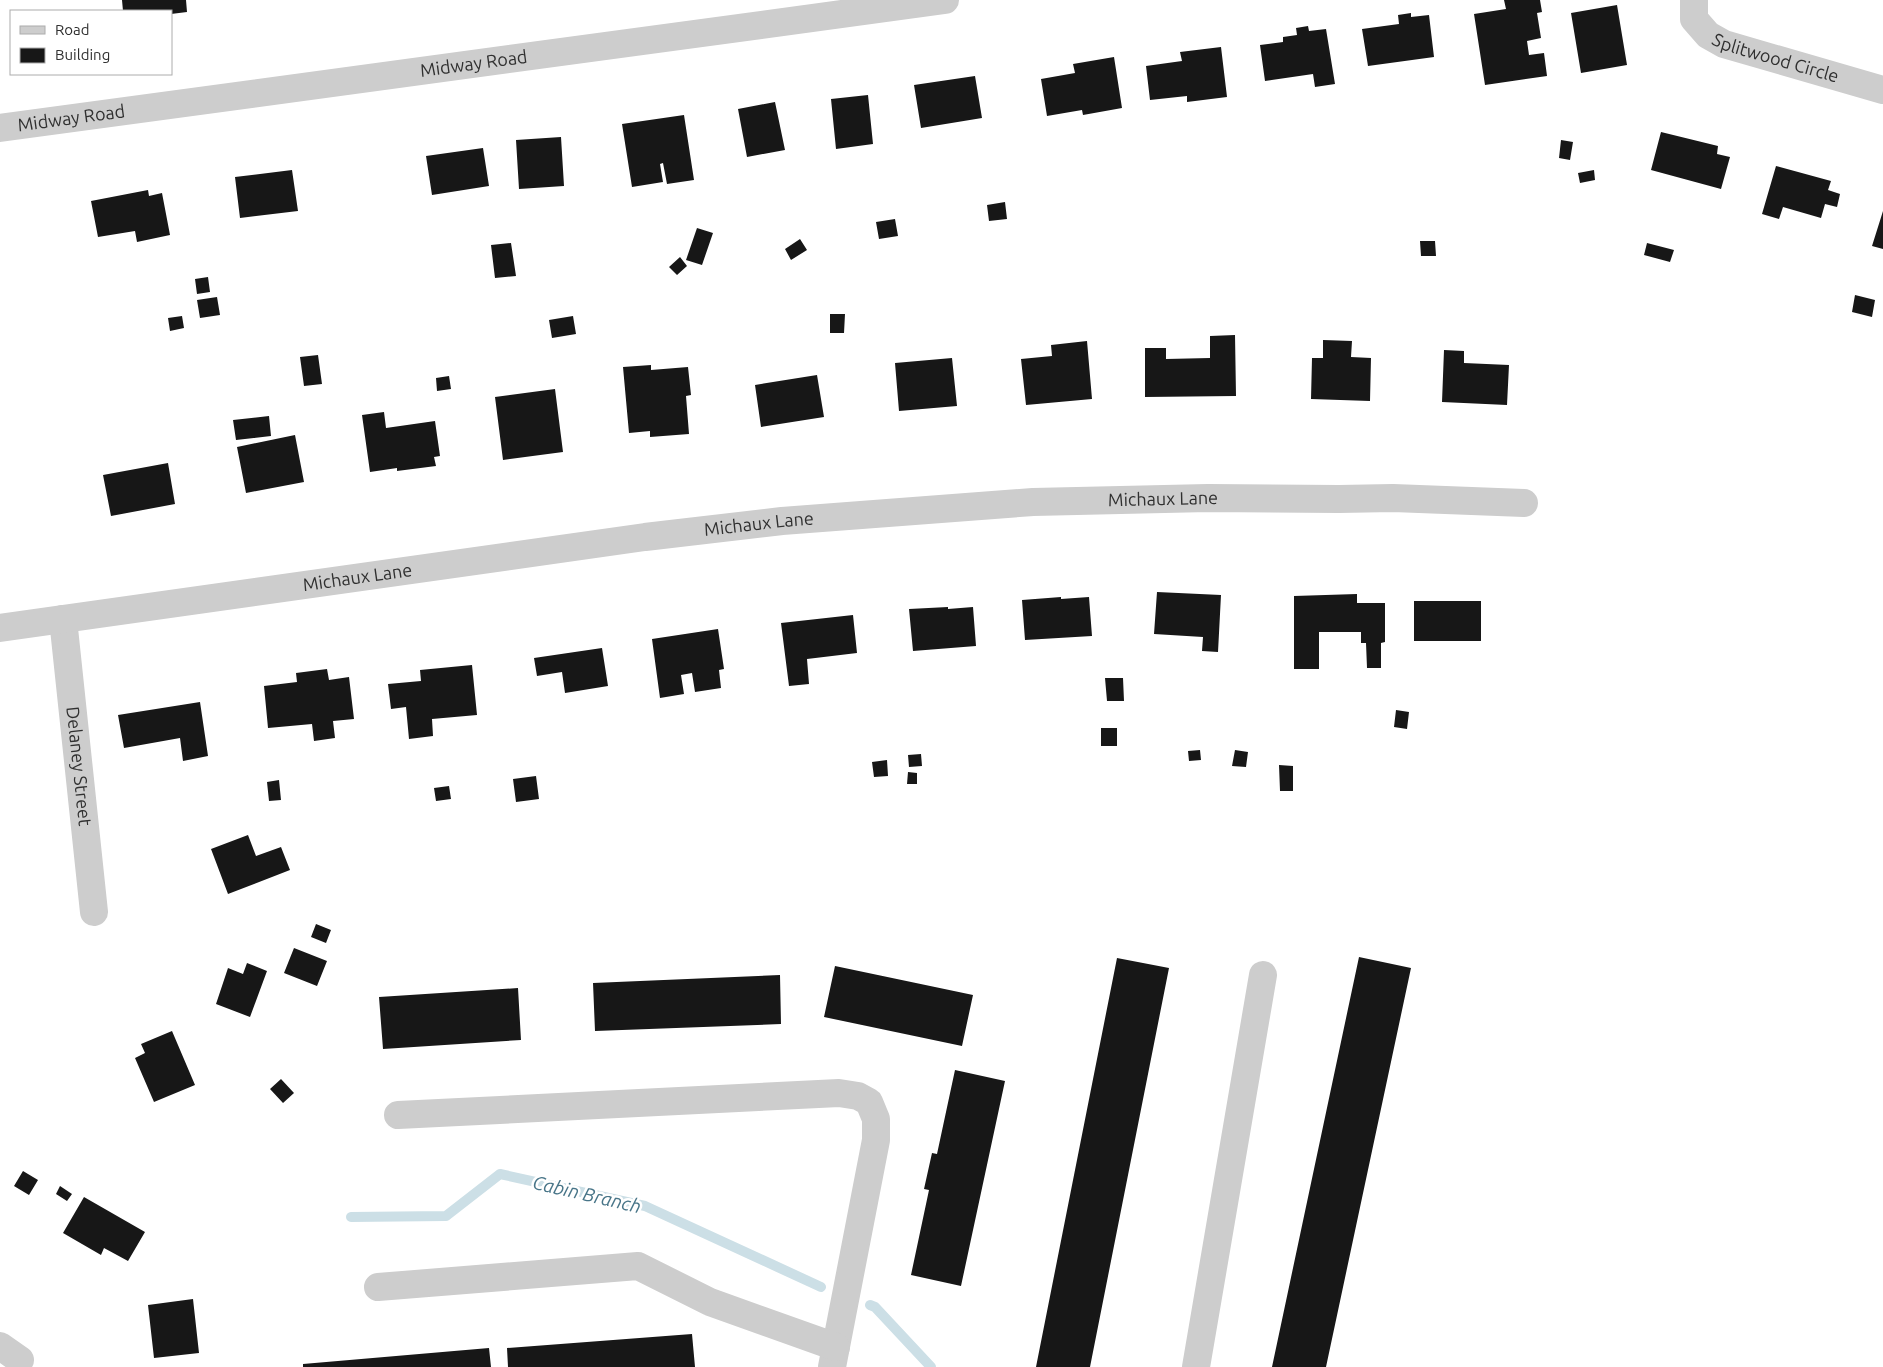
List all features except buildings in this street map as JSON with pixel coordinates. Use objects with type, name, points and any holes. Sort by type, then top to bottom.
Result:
[{"type":"street","name":"Midway Road","points":[[0,128],[945,0]]},
{"type":"street","name":"Splitwood Circle","points":[[1694,0],[1694,20],[1708,35],[1724,44],[1883,90]]},
{"type":"street","name":"Michaux Lane","points":[[0,628],[645,537],[782,521],[1033,502],[1393,498],[1524,503]]},
{"type":"street","name":"Delaney Street","points":[[63,619],[94,912]]},
{"type":"street","points":[[1196,1367],[1263,975]]},
{"type":"street","points":[[378,1287],[638,1266],[710,1302],[834,1357],[876,1140],[876,1118],[869,1102],[858,1096],[839,1093],[398,1115]]},
{"type":"waterway","name":"Cabin Branch","points":[[351,1217],[446,1216],[500,1174],[645,1206],[821,1287]]},
{"type":"waterway","name":"Cabin Branch","points":[[870,1305],[875,1307],[931,1367]]}]
